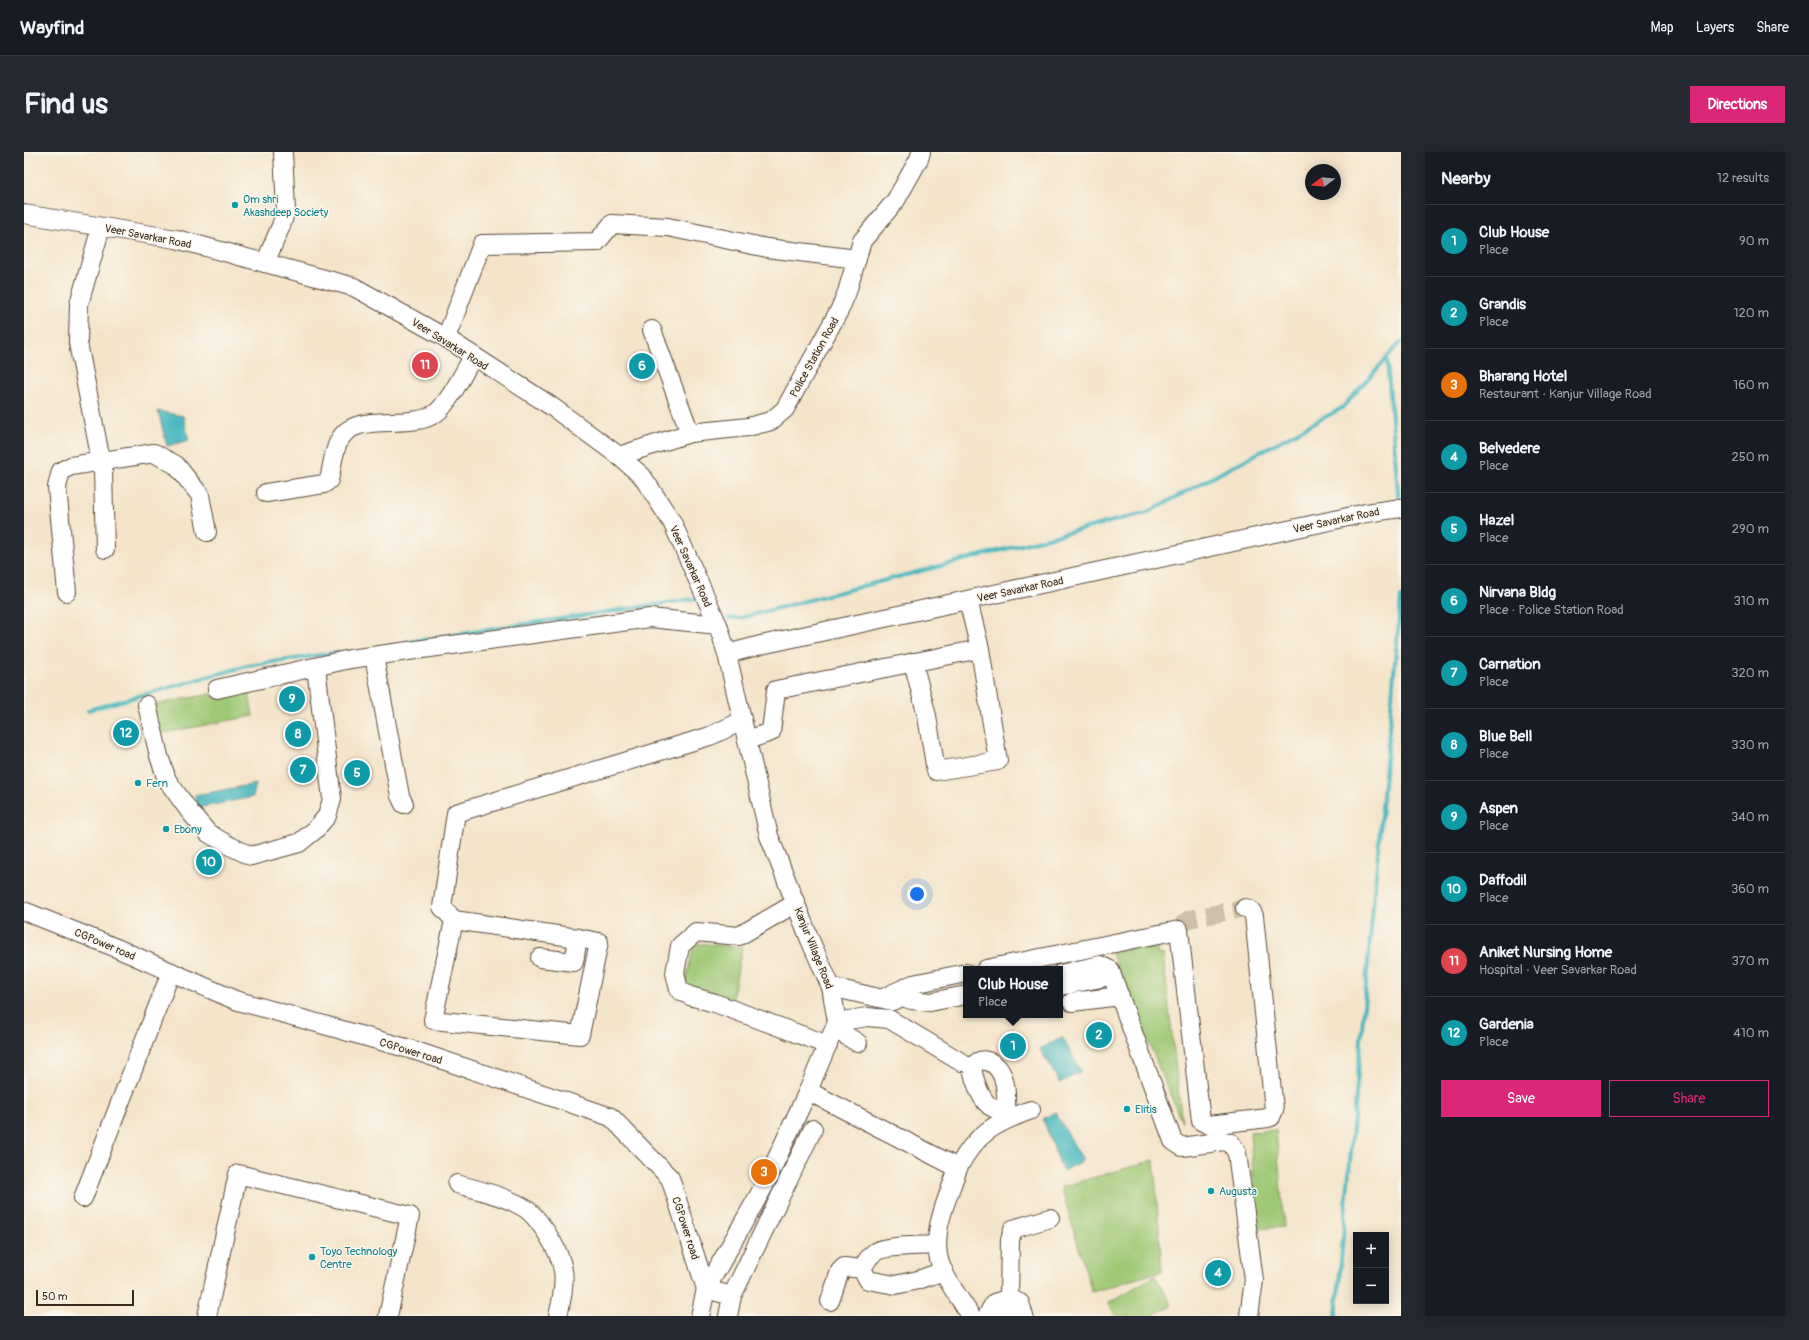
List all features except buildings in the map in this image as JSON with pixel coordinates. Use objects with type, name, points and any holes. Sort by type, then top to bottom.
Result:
[{"type":"street","points":[[264,263],[281,226],[286,210],[283,152]]},
{"type":"street","name":"Police Station Road","points":[[620,456],[690,433],[748,427],[771,421],[785,409],[848,292],[862,241],[896,200],[919,159],[921,152]]},
{"type":"street","name":"Veer Savarkar Road","points":[[24,214],[176,239],[354,288],[446,338],[473,357],[551,406],[620,456],[642,476],[672,522],[732,653],[756,646],[1366,513],[1401,508]]},
{"type":"street","points":[[446,338],[482,244],[596,242],[612,224],[668,227],[768,248],[856,259]]},
{"type":"street","points":[[101,227],[79,304],[78,343],[102,466],[105,549]]},
{"type":"street","points":[[652,330],[690,433]]},
{"type":"street","points":[[266,492],[324,484],[329,480],[339,441],[352,428],[362,424],[414,421],[434,414],[443,407],[473,357]]},
{"type":"street","points":[[68,592],[57,487],[61,472],[71,466],[102,466],[154,453],[176,465],[200,495],[207,532]]},
{"type":"street","points":[[913,662],[927,716],[936,771],[998,761],[980,649],[968,600]]},
{"type":"street","points":[[217,689],[350,659],[650,618],[718,625]]},
{"type":"street","points":[[747,740],[771,732],[776,690],[980,649]]},
{"type":"street","name":"Kanjur Village Road","points":[[732,653],[742,722],[769,836],[810,940],[831,987],[833,1033]]},
{"type":"street","points":[[374,656],[400,796],[404,804]]},
{"type":"street","points":[[147,705],[158,756],[167,780],[190,812],[208,833],[251,856],[299,843],[315,830],[327,816],[332,799],[316,667]]},
{"type":"street","points":[[454,920],[433,1020],[580,1035],[599,942],[454,920],[442,908],[456,813],[710,736],[742,722]]},
{"type":"street","points":[[796,903],[739,936],[696,932],[680,946],[676,972],[679,990],[690,996],[715,1003],[833,1033],[857,1046]]},
{"type":"street","points":[[1000,966],[1180,928],[1201,1121],[1209,1125],[1268,1118],[1271,1117],[1274,1110],[1254,916],[1249,908],[1245,908]]},
{"type":"street","name":"CGPower road","points":[[24,911],[235,1000],[413,1050],[611,1117],[670,1178],[706,1289]]},
{"type":"street","points":[[540,958],[574,962],[578,938]]},
{"type":"street","points":[[1063,973],[1100,965],[1110,970],[1173,1141],[1182,1147],[1224,1141],[1231,1143],[1234,1147],[1237,1153],[1254,1280],[1250,1316]]},
{"type":"street","points":[[1063,985],[1101,978],[1110,970]]},
{"type":"street","points":[[84,1198],[171,972]]},
{"type":"street","points":[[887,1000],[913,984],[963,974]]},
{"type":"street","points":[[831,987],[887,1000],[898,1008],[914,1013],[925,1013],[963,1006]]},
{"type":"street","points":[[887,1000],[903,997],[911,1000],[930,1002],[963,996]]},
{"type":"street","points":[[1072,1002],[1120,996]]},
{"type":"street","points":[[700,1316],[706,1289],[764,1186],[833,1033],[867,1017],[889,1019],[961,1062]]},
{"type":"street","points":[[808,1091],[958,1168]]},
{"type":"street","points":[[971,1316],[950,1284],[944,1271],[937,1245],[943,1209],[958,1168],[965,1154],[981,1134],[1005,1115],[1031,1110]]},
{"type":"street","points":[[728,1316],[732,1296],[812,1129]]},
{"type":"street","points":[[207,1316],[238,1174],[410,1216],[388,1316]]},
{"type":"street","points":[[457,1184],[527,1209],[543,1227],[558,1250],[563,1268],[563,1294],[558,1316]]},
{"type":"street","points":[[1004,1316],[1010,1308],[1010,1240],[1013,1229],[1050,1218]]},
{"type":"street","points":[[862,1269],[866,1261],[875,1252],[884,1249],[937,1245]]},
{"type":"street","points":[[830,1301],[840,1271],[844,1267],[862,1269]]},
{"type":"street","points":[[862,1269],[868,1280],[895,1285],[918,1280],[944,1271]]},
{"type":"street","points":[[706,1289],[732,1296]]},
{"type":"street","points":[[987,1316],[994,1303],[1009,1298],[1020,1303],[1024,1316]]},
{"type":"green space","points":[[248,687],[253,716],[158,734],[152,705]]},
{"type":"green space","points":[[1156,942],[1158,955],[1163,954],[1182,1123],[1111,952]]},
{"type":"green space","points":[[694,943],[742,947],[732,1000],[685,986]]},
{"type":"green space","points":[[1276,1130],[1284,1227],[1257,1229],[1250,1132]]},
{"type":"green space","points":[[1154,1160],[1162,1271],[1092,1292],[1061,1187]]},
{"type":"green space","points":[[1155,1276],[1172,1305],[1152,1316],[1116,1316],[1108,1303]]},
{"type":"water","points":[[158,411],[183,416],[189,440],[167,446]]},
{"type":"water","points":[[256,784],[253,797],[197,808],[195,795]]},
{"type":"water","points":[[1062,1037],[1081,1071],[1060,1083],[1040,1049]]},
{"type":"water","points":[[1055,1112],[1083,1160],[1063,1172],[1043,1119]]},
{"type":"waterway","points":[[728,618],[740,618],[1148,512],[1342,408],[1401,342]]},
{"type":"waterway","points":[[1387,359],[1399,504]]},
{"type":"waterway","points":[[1336,1316],[1401,597]]},
{"type":"waterway","points":[[406,642],[700,598]]},
{"type":"waterway","points":[[88,710],[247,666],[340,652]]},
{"type":"tunnel","points":[[1182,925],[1189,919],[1245,908]]},
{"type":"place","name":"Om shri Akashdeep Society","points":[[235,205]]},
{"type":"place","name":"Aniket Nursing Home","points":[[425,365]]},
{"type":"place","name":"Nirvana Bldg","points":[[642,366]]},
{"type":"place","name":"Aspen","points":[[292,699]]},
{"type":"place","name":"Gardenia","points":[[126,733]]},
{"type":"place","name":"Blue Bell","points":[[298,734]]},
{"type":"place","name":"Carnation","points":[[303,770]]},
{"type":"place","name":"Hazel","points":[[357,773]]},
{"type":"place","name":"Fern","points":[[138,783]]},
{"type":"place","name":"Ebony","points":[[166,829]]},
{"type":"place","name":"Daffodil","points":[[209,862]]},
{"type":"place","name":"Grandis","points":[[1099,1035]]},
{"type":"place","name":"Club House","points":[[1013,1046]]},
{"type":"place","name":"Elitis","points":[[1127,1109]]},
{"type":"place","name":"Bharang Hotel","points":[[764,1172]]},
{"type":"place","name":"Augusta","points":[[1211,1191]]},
{"type":"place","name":"Toyo Technology Centre","points":[[312,1257]]},
{"type":"place","name":"Belvedere","points":[[1218,1273]]}]
